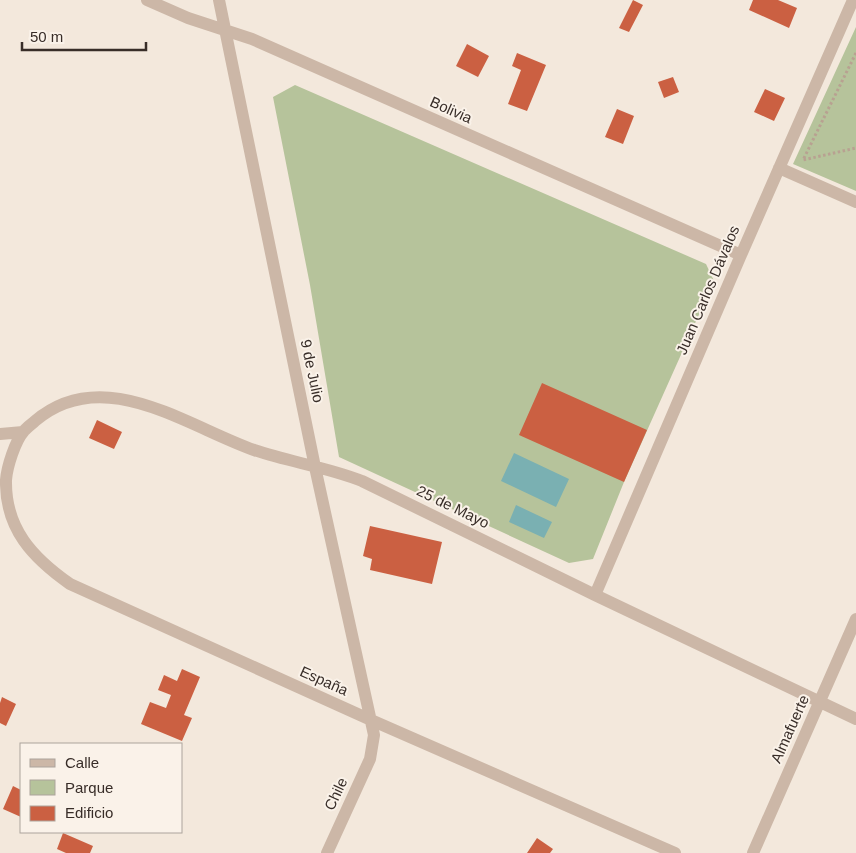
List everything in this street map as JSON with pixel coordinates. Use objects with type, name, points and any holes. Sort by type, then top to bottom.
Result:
[{"type":"street","name":"Bolivia","points":[[147,0],[188,18],[252,39],[741,255]]},
{"type":"street","name":"9 de Julio","points":[[219,0],[315,467],[371,720],[374,736],[373,747]]},
{"type":"street","name":"Juan Carlos Dávalos","points":[[595,595],[853,0]]},
{"type":"street","points":[[779,168],[856,202]]},
{"type":"street","name":"25 de Mayo","points":[[23,432],[40,417],[58,406],[71,401],[110,397],[156,408],[233,442],[283,459],[345,474],[362,481],[595,595],[856,719]]},
{"type":"street","points":[[0,434],[23,432]]},
{"type":"street","name":"España","points":[[6,490],[7,475],[12,456],[23,432]]},
{"type":"street","name":"España","points":[[0,476],[6,490],[14,524],[22,539],[52,572],[70,584],[371,720],[675,853]]},
{"type":"street","name":"Almafuerte","points":[[753,853],[856,619]]},
{"type":"street","name":"Chile","points":[[327,853],[370,759],[373,747]]},
{"type":"path","points":[[856,53],[803,160],[856,148]]},
{"type":"green space","points":[[856,27],[856,191],[793,164]]},
{"type":"green space","points":[[295,85],[706,264],[714,281],[624,482],[593,559],[569,563],[339,457],[310,285],[273,97]]},
{"type":"water","points":[[514,453],[569,479],[556,507],[501,481]]},
{"type":"water","points":[[516,505],[552,522],[544,538],[509,522]]},
{"type":"building","points":[[633,0],[643,5],[629,32],[619,28]]},
{"type":"building","points":[[753,0],[778,0],[797,8],[789,28],[749,10]]},
{"type":"building","points":[[467,44],[489,56],[478,77],[456,66]]},
{"type":"building","points":[[517,53],[546,65],[527,111],[508,104],[521,70],[512,66]]},
{"type":"building","points":[[673,77],[679,92],[664,98],[658,82]]},
{"type":"building","points":[[765,89],[785,98],[774,121],[754,112]]},
{"type":"building","points":[[617,109],[634,116],[623,144],[605,137]]},
{"type":"building","points":[[542,383],[647,430],[624,482],[519,435]]},
{"type":"building","points":[[97,420],[122,432],[114,449],[89,438]]},
{"type":"building","points":[[370,526],[442,542],[432,584],[370,570],[372,559],[363,556]]},
{"type":"building","points":[[182,669],[200,677],[184,715],[192,718],[182,741],[141,724],[150,702],[166,708],[171,695],[158,690],[164,675],[177,681]]},
{"type":"building","points":[[2,697],[16,704],[6,726],[0,723],[0,703]]},
{"type":"building","points":[[13,786],[20,790],[20,817],[3,809]]},
{"type":"building","points":[[63,833],[93,846],[90,853],[66,853],[57,849]]},
{"type":"building","points":[[537,838],[553,849],[550,853],[527,853]]}]
